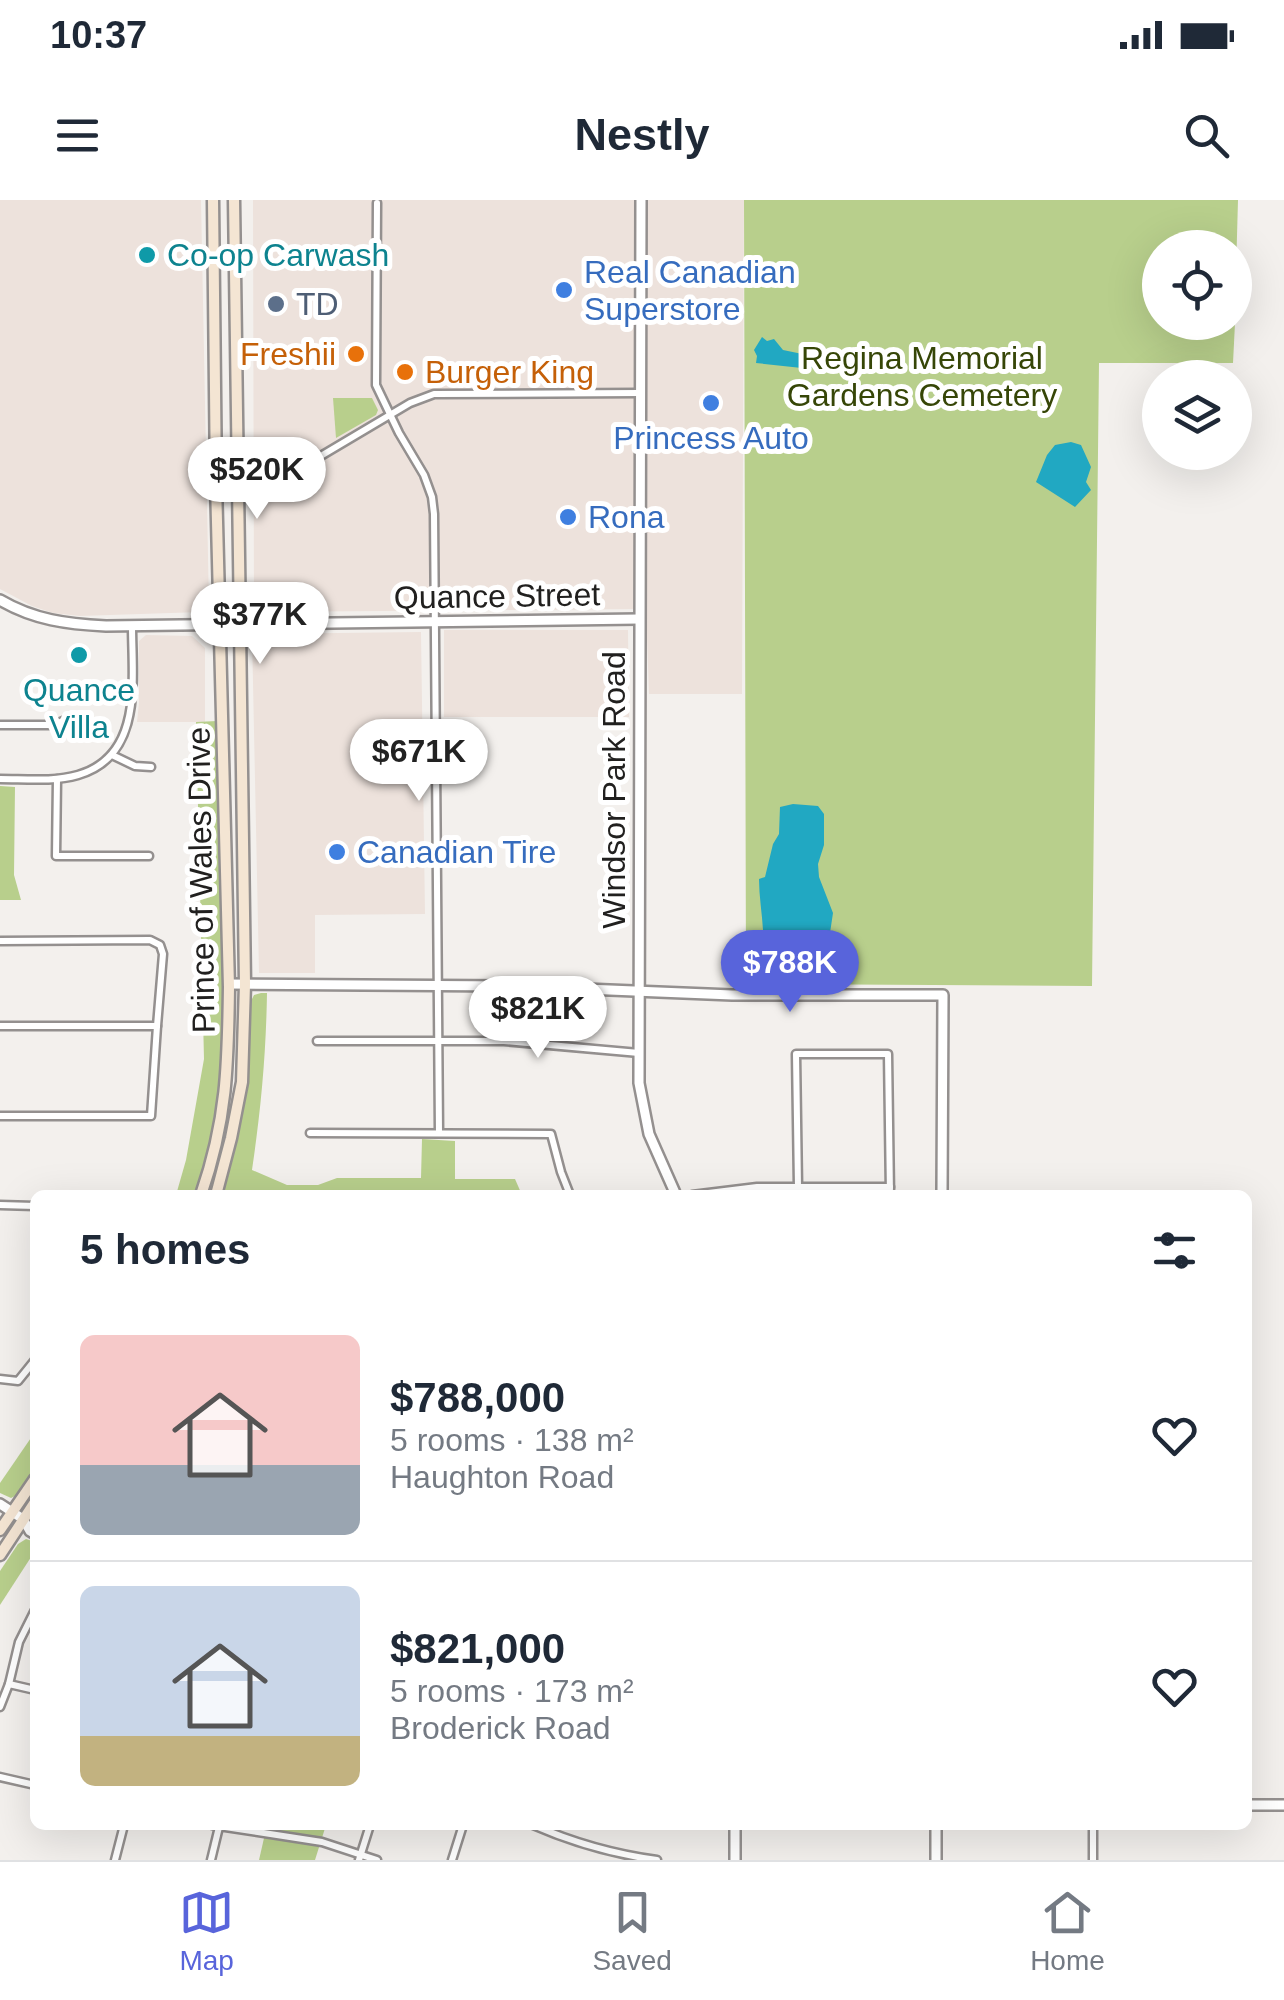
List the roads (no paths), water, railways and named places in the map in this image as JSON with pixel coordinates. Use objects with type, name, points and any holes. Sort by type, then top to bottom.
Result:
[{"type":"main road","name":"Prince of Wales Drive","points":[[202,1190],[226,1098],[229,984],[213,200]]},
{"type":"main road","name":"Prince of Wales Drive","points":[[217,1190],[242,1082],[245,984],[234,200]]},
{"type":"main road","points":[[0,1530],[30,1486]]},
{"type":"main road","points":[[0,1555],[29,1519]]},
{"type":"street","name":"Windsor Park Road","points":[[640,200],[639,1083],[646,1122],[674,1190]]},
{"type":"street","points":[[377,203],[378,392],[432,496],[439,1133]]},
{"type":"street","points":[[216,477],[282,473],[308,463],[420,399],[441,393],[640,392]]},
{"type":"street","name":"Quance Street","points":[[0,600],[28,615],[61,623],[132,626],[639,619]]},
{"type":"street","points":[[0,779],[78,775],[112,755],[130,721],[132,626]]},
{"type":"street","points":[[0,725],[53,725],[70,718]]},
{"type":"street","points":[[112,755],[134,766],[150,768]]},
{"type":"street","points":[[57,779],[56,856],[150,856]]},
{"type":"street","points":[[0,941],[150,940],[160,945],[163,954],[150,1116],[0,1116]]},
{"type":"street","points":[[229,984],[943,996],[942,1190]]},
{"type":"street","points":[[0,1026],[156,1026]]},
{"type":"street","points":[[317,1041],[544,1043],[639,1053]]},
{"type":"street","points":[[798,1187],[796,1054],[888,1054],[890,1190]]},
{"type":"street","points":[[310,1133],[551,1134],[568,1190]]},
{"type":"street","points":[[728,1190],[867,1190]]},
{"type":"street","points":[[0,1206],[30,1206]]},
{"type":"street","points":[[0,1379],[18,1381],[30,1366]]},
{"type":"street","points":[[0,1504],[29,1519]]},
{"type":"street","points":[[0,1707],[19,1642],[30,1620]]},
{"type":"street","points":[[8,1684],[30,1689]]},
{"type":"street","points":[[0,1777],[30,1783]]},
{"type":"street","points":[[1252,1805],[1284,1805]]},
{"type":"street","points":[[115,1860],[123,1830]]},
{"type":"street","points":[[211,1860],[216,1830]]},
{"type":"street","points":[[244,1830],[306,1839],[376,1860]]},
{"type":"street","points":[[360,1857],[368,1830]]},
{"type":"street","points":[[452,1860],[461,1830]]},
{"type":"street","points":[[545,1830],[620,1855],[657,1860]]},
{"type":"street","points":[[735,1830],[735,1860]]},
{"type":"street","points":[[936,1830],[936,1860]]},
{"type":"street","points":[[1093,1830],[1093,1860]]},
{"type":"water","points":[[762,337],[767,341],[774,339],[783,350],[812,356],[811,369],[756,363],[754,350]]},
{"type":"water","points":[[1055,445],[1081,445],[1091,467],[1086,482],[1091,490],[1075,507],[1036,482]]},
{"type":"water","points":[[818,806],[824,814],[819,877],[833,913],[828,946],[800,958],[790,957],[780,933],[763,930],[759,885],[779,834],[780,807]]},
{"type":"place","name":"Co-op Carwash","points":[[147,255]]},
{"type":"place","name":"Real Canadian Superstore","points":[[564,290]]},
{"type":"place","name":"TD","points":[[276,304]]},
{"type":"place","name":"Freshii","points":[[356,354]]},
{"type":"place","name":"Burger King","points":[[405,372]]},
{"type":"place","name":"Princess Auto","points":[[711,403]]},
{"type":"place","name":"Rona","points":[[568,517]]},
{"type":"place","name":"Quance Villa","points":[[79,655]]},
{"type":"place","name":"Canadian Tire","points":[[337,852]]},
{"type":"park label","name":"Regina Memorial Gardens Cemetery","points":[[922,376]]}]
